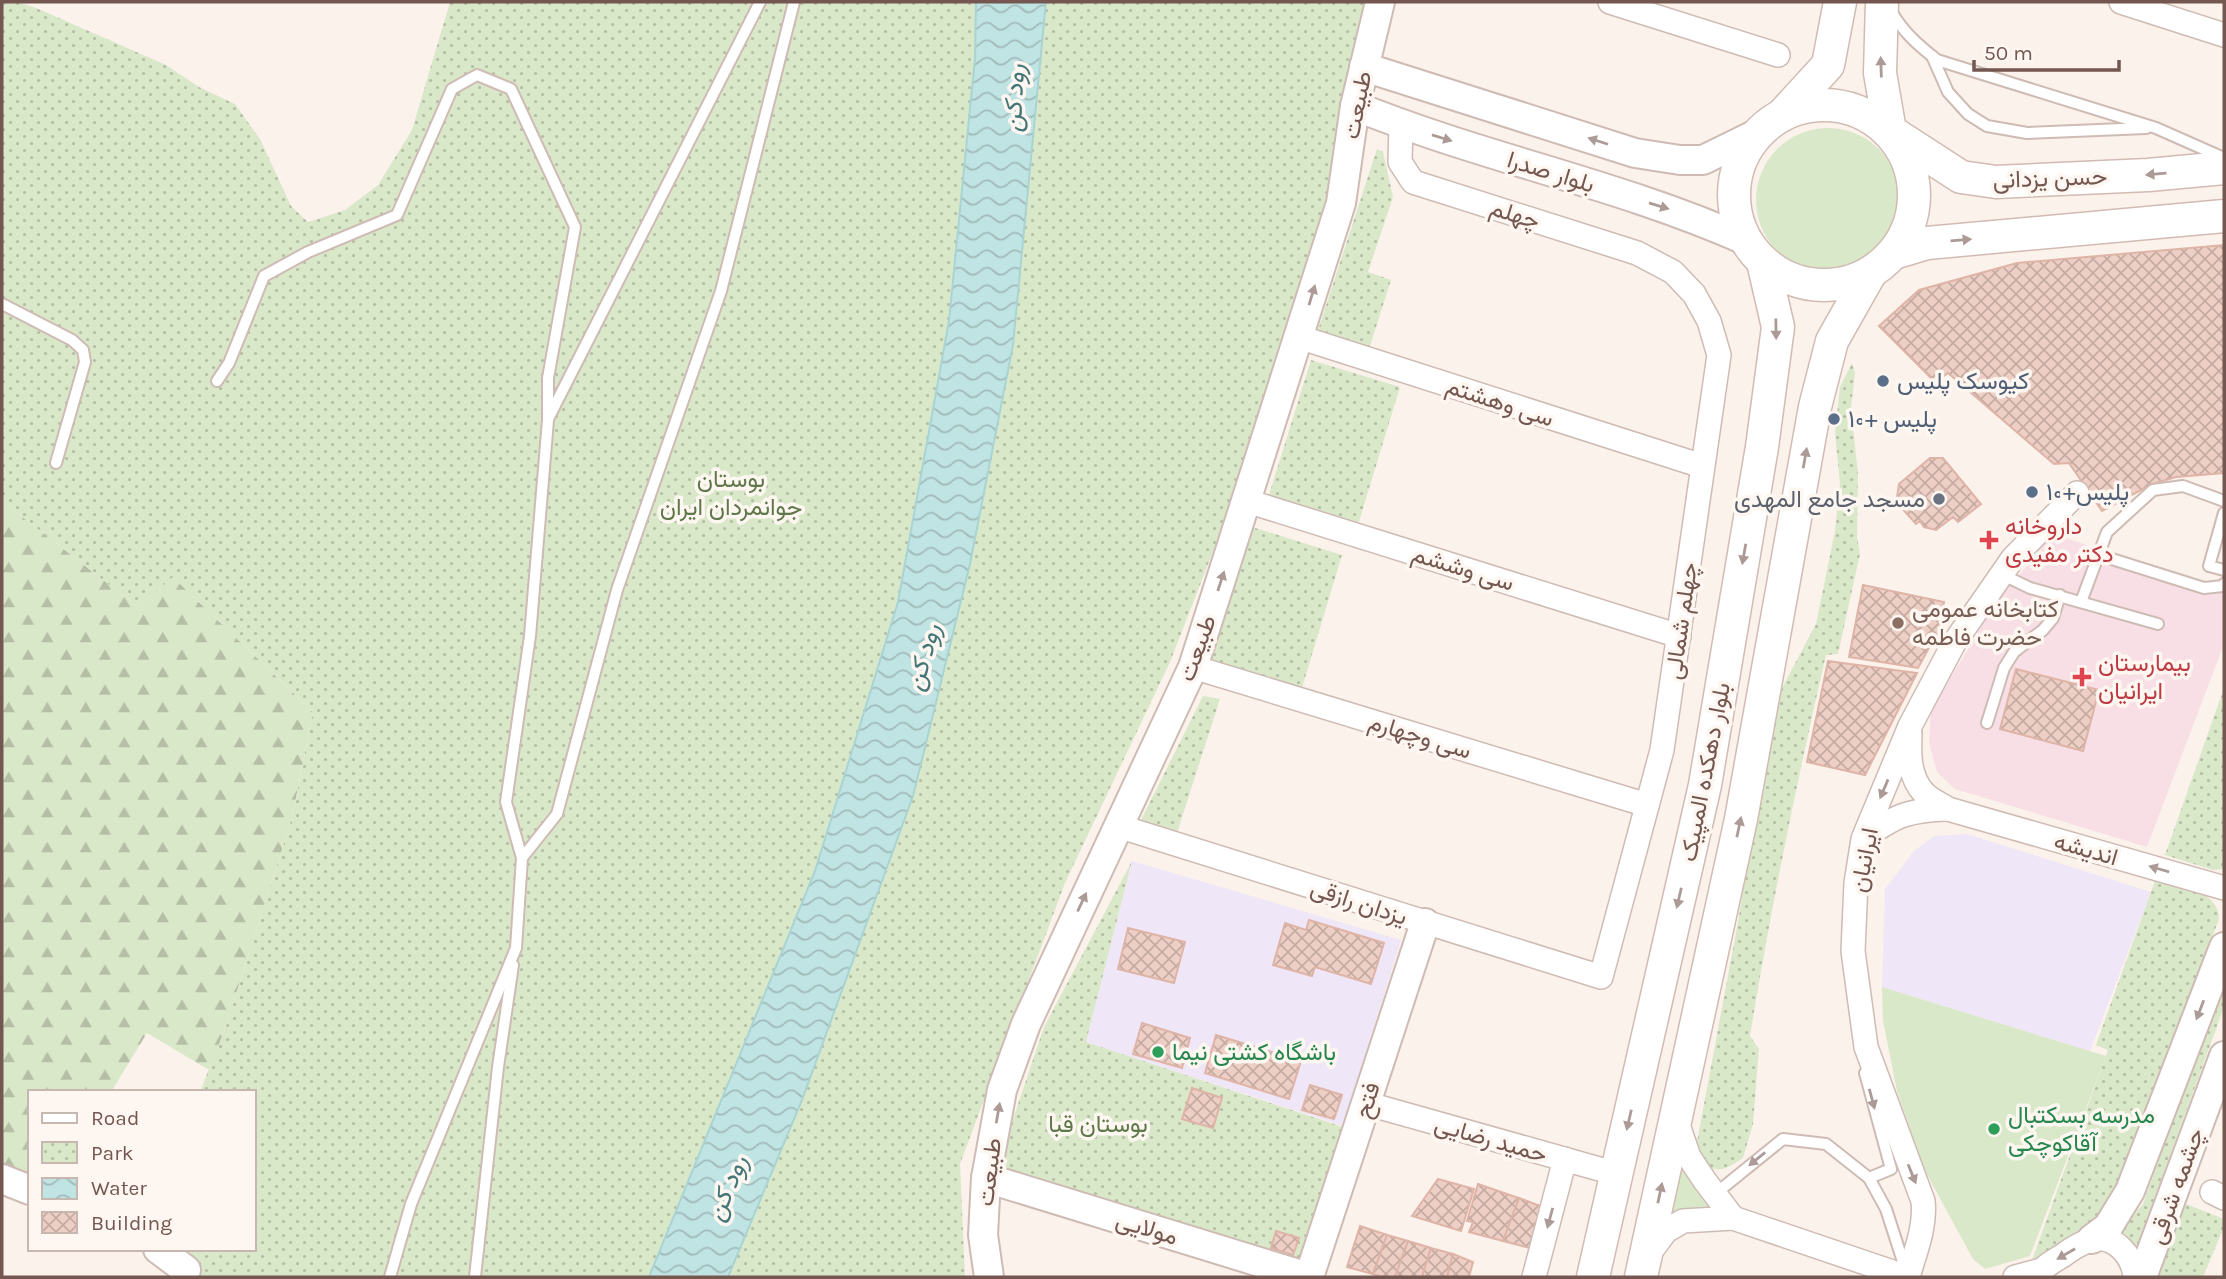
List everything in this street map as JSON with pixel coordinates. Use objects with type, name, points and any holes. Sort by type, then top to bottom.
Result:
[{"type":"main road","points":[[1784,113],[1828,65],[1839,2]]},
{"type":"main road","points":[[1884,2],[1880,73],[1889,131]]},
{"type":"main road","points":[[1882,263],[1908,230],[1915,205],[1914,178],[1905,153],[1889,131],[1867,114],[1840,105],[1811,105],[1784,113],[1769,122],[1756,134],[1740,158],[1733,186],[1735,214],[1754,251],[1787,278],[1815,285],[1844,283],[1927,243],[2224,216]]},
{"type":"main road","name":"حسن یزدانی","points":[[1889,131],[1961,177],[1996,182],[2148,175],[2224,168]]},
{"type":"main road","name":"بلوار دهکده المپیک","points":[[1593,1277],[1705,785],[1762,447],[1778,327],[1754,251]]},
{"type":"main road","name":"بلوار دهکده المپیک","points":[[1643,1268],[1741,819],[1815,407],[1832,341],[1882,263]]},
{"type":"street","name":"طبیعت","points":[[989,1277],[983,1235],[986,1178],[1002,1090],[1026,1024],[1193,667],[1341,203],[1355,106],[1380,2]]},
{"type":"street","points":[[1609,2],[1778,55]]},
{"type":"street","points":[[2121,2],[2224,35]]},
{"type":"street","name":"بلوار صدرا","points":[[1364,67],[1635,153],[1680,160],[1703,160],[1756,134]]},
{"type":"street","name":"بلوار صدرا","points":[[1355,106],[1401,125],[1677,212],[1754,251]]},
{"type":"street","name":"چهلم","points":[[1401,125],[1400,162],[1413,182],[1637,253],[1672,272]]},
{"type":"street","name":"چهلم شمالی","points":[[1601,977],[1662,750],[1719,355],[1709,321],[1694,294],[1672,272]]},
{"type":"street","name":"سی وهشتم","points":[[1299,338],[1702,466]]},
{"type":"street","name":"ایرانیان","points":[[1908,1277],[1923,1226],[1923,1201],[1866,1048],[1853,951],[1856,883],[1863,839],[1910,726],[1954,643],[2012,558],[2077,493]]},
{"type":"street","name":"سی وششم","points":[[1247,501],[1679,636]]},
{"type":"street","name":"سی وچهارم","points":[[1193,667],[1647,805]]},
{"type":"street","points":[[1910,726],[1909,755],[1913,774],[1925,794],[1948,809]]},
{"type":"street","points":[[1863,839],[1888,820],[1920,810],[1948,809]]},
{"type":"street","name":"اندیشه","points":[[1948,809],[2224,888]]},
{"type":"street","name":"یزدان رازقی","points":[[1118,826],[1601,977]]},
{"type":"street","name":"فتح","points":[[1308,1277],[1424,923]]},
{"type":"street","name":"چشمه شرقی","points":[[2092,1240],[2108,1227],[2130,1191],[2224,947]]},
{"type":"street","name":"چشمه شرقی","points":[[2143,1277],[2224,1056]]},
{"type":"street","name":"حمید رضایی","points":[[1366,1103],[1617,1174]]},
{"type":"street","points":[[1676,1119],[1689,1157],[1733,1217]]},
{"type":"street","points":[[1534,1277],[1565,1159]]},
{"type":"street","name":"مولایی","points":[[986,1178],[1308,1277]]},
{"type":"street","points":[[2,1179],[28,1189]]},
{"type":"street","points":[[1643,1268],[1666,1231],[1683,1220],[1733,1217],[1908,1277]]},
{"type":"street","points":[[2015,1277],[2039,1273],[2066,1253],[2092,1240],[2107,1240],[2129,1256],[2135,1277]]},
{"type":"street","points":[[160,1251],[186,1274]]},
{"type":"lane","points":[[548,420],[760,2]]},
{"type":"lane","points":[[522,858],[556,814],[617,590],[721,291],[794,2]]},
{"type":"lane","points":[[1884,2],[1915,44],[1937,60],[2156,128],[2224,158]]},
{"type":"lane","points":[[1932,56],[1948,92],[1968,114],[1987,126],[2026,133],[2156,128]]},
{"type":"lane","points":[[217,381],[229,363],[264,276],[308,252],[397,215],[452,89],[477,75],[511,89],[575,227],[548,378],[548,420],[530,636],[506,802],[522,858],[516,948],[498,1068],[475,1277]]},
{"type":"lane","points":[[2,304],[72,340],[83,350],[85,362],[56,463]]},
{"type":"lane","points":[[2081,602],[2107,532],[2152,490],[2183,486],[2224,501]]},
{"type":"lane","points":[[2224,513],[2209,566],[2224,570]]},
{"type":"lane","points":[[2099,555],[2204,588],[2224,584]]},
{"type":"lane","points":[[2001,574],[2030,588],[2158,624]]},
{"type":"lane","points":[[1987,723],[2004,668],[2014,652],[2043,631],[2053,618],[2060,595]]},
{"type":"lane","points":[[390,1277],[411,1204],[516,948]]},
{"type":"lane","points":[[1865,1033],[1860,1055],[1891,1169],[1869,1178]]},
{"type":"lane","points":[[1715,1194],[1783,1139],[1826,1144],[1869,1178],[1886,1209],[1908,1277]]},
{"type":"shaded area","name":"بیمارستان ایرانیان","points":[[2054,534],[2224,591],[2224,644],[2147,847],[1955,789],[1937,772],[1929,743],[1931,710],[1999,598]]},
{"type":"shaded area","points":[[1967,834],[2151,892],[2090,1051],[1882,987],[1885,889],[1914,851],[1934,836]]},
{"type":"shaded area","points":[[1132,861],[1401,940],[1343,1126],[1086,1042]]},
{"type":"green space","name":"بوستان جوانمردان ایران","points":[[2,2],[17,2],[34,7],[166,65],[199,87],[235,104],[260,139],[291,206],[308,222],[345,210],[378,185],[412,130],[450,2],[1377,2],[1342,153],[1235,495],[1170,662],[1065,883],[960,1164],[965,1277],[183,1277],[189,1251],[256,1251],[256,1090],[201,1090],[225,1029],[292,818],[313,712],[173,577],[138,607],[2,501]]},
{"type":"green space","points":[[1828,128],[1856,133],[1879,149],[1895,172],[1900,200],[1895,228],[1879,251],[1856,267],[1828,272],[1800,267],[1777,251],[1761,228],[1756,200],[1761,172],[1777,149],[1800,133]]},
{"type":"green space","points":[[1377,149],[1383,152],[1393,197],[1368,272],[1391,280],[1369,349],[1318,330]]},
{"type":"green space","points":[[1311,360],[1400,387],[1357,528],[1267,501]]},
{"type":"green space","points":[[1852,363],[1855,373],[1851,408],[1858,474],[1857,537],[1860,554],[1838,654],[1826,655],[1767,940],[1750,1036],[1759,1049],[1753,1124],[1743,1158],[1727,1168],[1718,1169],[1701,1162],[1696,1147],[1738,922],[1757,800],[1763,794],[1781,690],[1816,624],[1835,531],[1840,483],[1835,433],[1840,387]]},
{"type":"green space","points":[[2,501],[138,607],[173,577],[313,712],[292,818],[225,1029],[209,1070],[147,1033],[112,1090],[28,1090],[28,1173],[2,1164]]},
{"type":"green space","points":[[1252,527],[1342,555],[1301,691],[1210,663]]},
{"type":"green space","points":[[2224,688],[2224,869],[2213,870],[2165,855]]},
{"type":"green space","points":[[1203,696],[1220,699],[1177,833],[1140,822]]},
{"type":"green space","name":"بوستان قبا","points":[[1132,861],[1086,1042],[1343,1127],[1304,1266],[1004,1173],[1009,1131],[1044,1027]]},
{"type":"green space","points":[[2156,878],[2186,886],[2205,895],[2217,909],[2219,919],[2128,1160],[2111,1197],[2096,1218],[2080,1232],[2032,1260],[2108,1050],[2096,1045]]},
{"type":"green space","points":[[2224,979],[2224,1007],[2137,1246],[2119,1233],[2143,1204]]},
{"type":"green space","name":"مدرسه بسکتبال آقاکوچکی","points":[[1882,987],[2106,1056],[2030,1256],[1985,1269],[1973,1259],[1923,1167],[1897,1091],[1883,1021]]},
{"type":"green space","points":[[1682,1167],[1689,1179],[1719,1210],[1670,1222]]},
{"type":"green space","points":[[2181,1202],[2224,1219],[2224,1227],[2203,1277],[2152,1277]]},
{"type":"water","name":"رود کن","points":[[976,2],[1046,2],[1013,345],[970,564],[913,796],[802,1100],[728,1277],[649,1277],[815,871],[898,602],[949,321],[975,58]]},
{"type":"building","points":[[2224,245],[2224,473],[2176,477],[2152,484],[2102,511],[2069,463],[2054,464],[1948,373],[1935,382],[1879,326],[1919,290],[2017,263]]},
{"type":"building","points":[[1930,458],[1943,458],[1981,504],[1958,522],[1953,517],[1936,530],[1924,527],[1920,521],[1916,524],[1899,505],[1902,501],[1897,497],[1899,484]]},
{"type":"building","name":"کتابخانه عمومی حضرت فاطمه","points":[[1863,585],[1944,602],[1937,644],[1931,644],[1918,668],[1849,657]]},
{"type":"building","points":[[1828,661],[1917,673],[1865,775],[1807,762]]},
{"type":"building","points":[[2016,669],[2099,690],[2083,751],[2000,729]]},
{"type":"building","points":[[1309,920],[1384,943],[1371,984],[1315,967],[1312,976],[1273,965],[1285,923],[1306,930]]},
{"type":"building","points":[[1128,928],[1185,942],[1174,983],[1118,969]]},
{"type":"building","points":[[1142,1023],[1190,1038],[1182,1068],[1133,1054]]},
{"type":"building","points":[[1216,1035],[1301,1061],[1289,1099],[1205,1073]]},
{"type":"building","points":[[1310,1085],[1342,1095],[1334,1119],[1302,1110]]},
{"type":"building","points":[[1192,1088],[1222,1098],[1213,1128],[1182,1119]]},
{"type":"building","points":[[1438,1179],[1474,1189],[1461,1231],[1412,1216]]},
{"type":"building","points":[[1478,1184],[1519,1198],[1503,1241],[1469,1232],[1473,1222],[1467,1221]]},
{"type":"building","points":[[1519,1198],[1543,1207],[1530,1248],[1503,1241]]},
{"type":"building","points":[[1360,1226],[1387,1235],[1373,1274],[1347,1267]]},
{"type":"building","points":[[1276,1231],[1299,1238],[1293,1255],[1271,1248]]},
{"type":"building","points":[[1387,1235],[1408,1241],[1395,1277],[1373,1274]]},
{"type":"building","points":[[1408,1241],[1431,1248],[1422,1277],[1395,1277]]},
{"type":"building","points":[[1431,1248],[1453,1254],[1447,1277],[1422,1277]]},
{"type":"building","points":[[1453,1254],[1473,1262],[1469,1277],[1447,1277]]},
{"type":"place","name":"کیوسک پلیس","points":[[1883,381]]},
{"type":"place","name":"پلیس +۱۰","points":[[1834,419]]},
{"type":"place","name":"پلیس+۱۰","points":[[2032,492]]},
{"type":"place","name":"مسجد جامع المهدی","points":[[1939,499]]},
{"type":"place","name":"داروخانه دکتر مفیدی","points":[[1989,540]]},
{"type":"place","name":"کتابخانه عمومی حضرت فاطمه","points":[[1898,623]]},
{"type":"place","name":"بیمارستان ایرانیان","points":[[2082,677]]},
{"type":"place","name":"باشگاه کشتی نیما","points":[[1158,1052]]},
{"type":"place","name":"مدرسه بسکتبال آقاکوچکی","points":[[1994,1129]]}]
